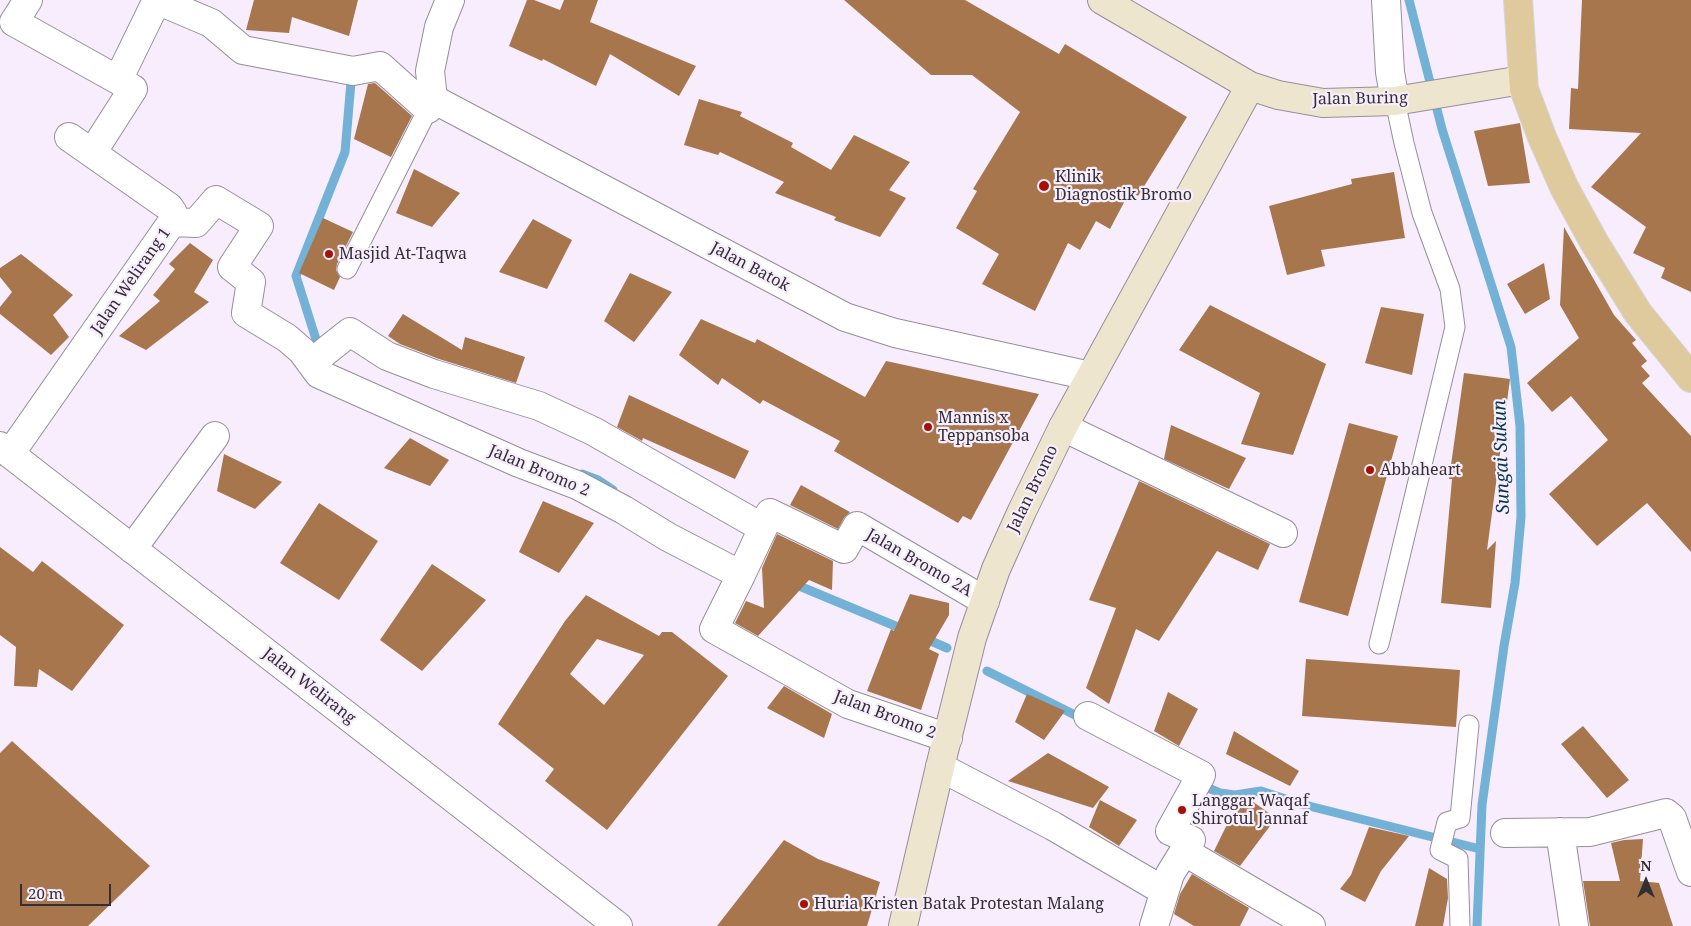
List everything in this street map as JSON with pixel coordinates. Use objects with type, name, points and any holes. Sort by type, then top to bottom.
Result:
[{"type":"main road","points":[[1518,0],[1524,89],[1560,179],[1594,242],[1638,313],[1691,378]]},
{"type":"street","points":[[28,0],[14,22],[133,89],[92,153]]},
{"type":"street","points":[[118,80],[157,0]]},
{"type":"street","name":"Jalan Batok","points":[[157,0],[211,23],[243,50],[353,71],[380,66],[430,104],[846,317],[895,333],[1090,376]]},
{"type":"street","points":[[430,104],[430,71],[439,27],[450,0]]},
{"type":"street","name":"Jalan Buring","points":[[1102,0],[1250,86],[1278,96],[1322,103],[1405,100],[1522,80]]},
{"type":"street","points":[[1386,0],[1390,72],[1405,100]]},
{"type":"street","name":"Jalan Bromo","points":[[903,926],[972,638],[996,570],[1022,510],[1063,427],[1250,86]]},
{"type":"street","name":"Jalan Welirang 1","points":[[5,450],[172,222],[173,213],[169,207],[69,137]]},
{"type":"street","name":"Jalan Bromo 2","points":[[172,222],[196,223],[216,200],[259,226],[232,267],[251,282],[246,313],[287,338],[302,350],[319,357],[319,374],[519,463],[576,485],[624,510],[668,538],[744,567],[714,629],[848,704],[948,738]]},
{"type":"street","points":[[319,357],[350,332],[387,356],[434,374],[538,406],[593,431],[763,528],[744,567]]},
{"type":"street","points":[[1063,427],[1282,533]]},
{"type":"street","points":[[132,549],[215,436]]},
{"type":"street","name":"Jalan Welirang","points":[[5,450],[618,926]]},
{"type":"street","name":"Jalan Bromo 2A","points":[[763,528],[770,513],[844,549],[857,526],[985,602]]},
{"type":"street","points":[[1088,716],[1202,775],[1170,831],[1191,840],[1170,874],[1154,926]]},
{"type":"street","points":[[940,767],[1053,826],[1164,891]]},
{"type":"street","points":[[1505,833],[1590,832],[1666,813],[1672,818],[1691,872]]},
{"type":"street","points":[[1560,832],[1574,926]]},
{"type":"street","points":[[1185,852],[1311,926]]},
{"type":"lane","points":[[1379,644],[1455,327],[1454,306],[1450,288],[1422,213],[1404,143],[1405,100]]},
{"type":"lane","points":[[347,269],[430,104]]},
{"type":"lane","points":[[1460,926],[1458,859],[1440,850],[1447,822],[1460,818],[1469,726]]},
{"type":"building","points":[[254,0],[358,0],[349,36],[292,17],[289,33],[246,30]]},
{"type":"building","points":[[527,0],[534,0],[560,10],[564,0],[598,0],[590,22],[696,66],[679,96],[610,54],[596,86],[543,59],[542,61],[509,46]]},
{"type":"building","points":[[844,0],[965,0],[1059,54],[1065,44],[1187,117],[1138,196],[1130,191],[1110,229],[1096,221],[1080,250],[1068,243],[1035,311],[982,284],[999,254],[956,228],[977,191],[973,189],[1020,112],[972,75],[931,75]]},
{"type":"building","points":[[1582,0],[1691,0],[1691,292],[1661,278],[1665,268],[1633,253],[1646,227],[1591,187],[1641,133],[1569,129],[1571,88],[1578,89]]},
{"type":"building","points":[[375,83],[412,116],[391,157],[354,139],[368,84]]},
{"type":"building","points":[[699,99],[742,112],[740,116],[793,143],[791,147],[831,170],[854,135],[910,162],[889,190],[906,198],[880,237],[834,220],[836,217],[775,193],[784,182],[720,152],[718,155],[684,145]]},
{"type":"building","points":[[1520,123],[1530,183],[1488,186],[1474,131]]},
{"type":"building","points":[[414,169],[460,193],[432,227],[396,213]]},
{"type":"building","points":[[1394,172],[1405,238],[1321,250],[1325,266],[1287,275],[1269,206],[1352,184],[1351,179]]},
{"type":"building","name":"Masjid At-Taqwa","points":[[323,218],[353,232],[337,264],[336,270],[340,277],[334,290],[299,273]]},
{"type":"building","points":[[533,219],[572,240],[547,289],[499,272]]},
{"type":"building","points":[[1564,227],[1614,315],[1636,340],[1632,343],[1647,361],[1641,366],[1650,376],[1642,383],[1691,436],[1691,552],[1647,503],[1597,546],[1549,494],[1608,440],[1571,396],[1552,412],[1527,383],[1579,338],[1560,305]]},
{"type":"building","points":[[190,243],[213,260],[194,292],[209,302],[146,350],[119,336],[160,301],[153,295],[175,269],[169,264]]},
{"type":"building","points":[[21,254],[73,295],[53,315],[69,337],[51,355],[0,314],[0,307],[12,292],[0,277],[0,268]]},
{"type":"building","points":[[1544,263],[1550,299],[1525,314],[1507,284]]},
{"type":"building","points":[[630,273],[672,292],[634,342],[604,321]]},
{"type":"building","points":[[1210,305],[1326,364],[1293,455],[1241,444],[1260,393],[1179,350]]},
{"type":"building","points":[[1381,307],[1424,314],[1412,375],[1365,363]]},
{"type":"building","points":[[403,314],[462,350],[465,337],[525,357],[516,383],[439,359],[400,344],[388,336]]},
{"type":"building","points":[[701,319],[755,343],[757,339],[865,397],[886,361],[1039,394],[971,520],[963,516],[958,523],[834,451],[840,441],[763,400],[760,404],[722,378],[718,385],[679,355]]},
{"type":"building","points":[[1464,373],[1510,379],[1487,550],[1496,541],[1491,608],[1441,603],[1452,479],[1449,479]]},
{"type":"building","points":[[629,395],[749,451],[735,479],[643,438],[642,441],[617,427]]},
{"type":"building","points":[[1349,423],[1398,436],[1348,616],[1299,602]]},
{"type":"building","points":[[1171,425],[1246,458],[1229,489],[1164,459]]},
{"type":"building","points":[[410,438],[449,460],[430,486],[384,468]]},
{"type":"building","points":[[224,454],[282,482],[255,509],[217,491]]},
{"type":"building","points":[[1139,481],[1270,544],[1258,570],[1217,551],[1159,641],[1136,629],[1109,704],[1086,688],[1116,608],[1089,600]]},
{"type":"building","points":[[801,485],[850,512],[838,529],[790,505]]},
{"type":"building","points":[[543,501],[594,523],[559,573],[519,552]]},
{"type":"building","points":[[319,503],[378,541],[339,600],[280,563]]},
{"type":"building","points":[[777,534],[833,561],[832,590],[809,580],[758,636],[735,623],[746,601],[764,608],[762,568]]},
{"type":"building","points":[[0,547],[33,572],[42,561],[124,625],[72,691],[39,669],[37,687],[14,686],[16,647],[0,635]]},
{"type":"building","points":[[432,564],[486,600],[422,671],[380,640]]},
{"type":"building","points":[[910,594],[949,603],[949,615],[929,649],[939,654],[921,710],[867,691],[891,629],[894,631]]},
{"type":"building","points":[[586,595],[659,636],[662,632],[672,632],[728,676],[607,830],[545,781],[554,769],[498,724],[565,621]],"holes":[[[597,639],[644,655],[604,705],[570,674]]]},
{"type":"building","points":[[1306,659],[1460,670],[1456,727],[1302,716]]},
{"type":"building","points":[[784,686],[832,714],[824,738],[767,708]]},
{"type":"building","points":[[1168,692],[1198,709],[1179,746],[1154,731]]},
{"type":"building","points":[[1027,694],[1065,711],[1044,740],[1015,722]]},
{"type":"building","points":[[1583,726],[1629,780],[1607,798],[1561,744]]},
{"type":"building","points":[[1234,731],[1299,771],[1290,786],[1226,754]]},
{"type":"building","points":[[12,741],[150,866],[88,926],[0,926],[0,753]]},
{"type":"building","points":[[1048,753],[1109,787],[1093,808],[1008,781]]},
{"type":"building","points":[[1242,794],[1276,818],[1240,866],[1214,851]]},
{"type":"building","points":[[1100,800],[1137,820],[1119,846],[1089,827]]},
{"type":"building","points":[[1369,827],[1409,836],[1381,871],[1365,902],[1340,889],[1351,875]]},
{"type":"building","points":[[1643,839],[1640,881],[1659,883],[1673,926],[1590,926],[1583,881],[1620,881],[1611,843]]},
{"type":"building","name":"Huria Kristen Batak Protestan Malang","points":[[784,840],[818,859],[880,882],[867,926],[717,926]]},
{"type":"building","points":[[1429,868],[1447,879],[1448,898],[1443,926],[1415,926]]},
{"type":"building","points":[[1192,874],[1249,908],[1240,926],[1194,926],[1174,914],[1180,894]]},
{"type":"waterway","name":"Sungai Sukun","points":[[1409,0],[1442,129],[1511,347],[1520,426],[1521,517],[1515,583],[1504,646],[1482,805],[1477,926]]},
{"type":"waterway","points":[[320,352],[296,276],[345,152],[351,82]]},
{"type":"waterway","points":[[582,474],[598,480],[613,490]]},
{"type":"waterway","points":[[792,583],[905,630]]},
{"type":"waterway","points":[[924,638],[947,648]]},
{"type":"waterway","points":[[987,671],[1085,720]]},
{"type":"waterway","points":[[1199,784],[1220,793],[1235,795],[1261,791],[1301,804],[1480,849]]},
{"type":"place","name":"Klinik Diagnostik Bromo","points":[[1044,186]]},
{"type":"place","name":"Masjid At-Taqwa","points":[[329,254]]},
{"type":"place","name":"Mannis x Teppansoba","points":[[928,427]]},
{"type":"place","name":"Abbaheart","points":[[1370,470]]},
{"type":"place","name":"Langgar Waqaf Shirotul Jannaf","points":[[1182,810]]},
{"type":"place","name":"Huria Kristen Batak Protestan Malang","points":[[804,904]]}]
